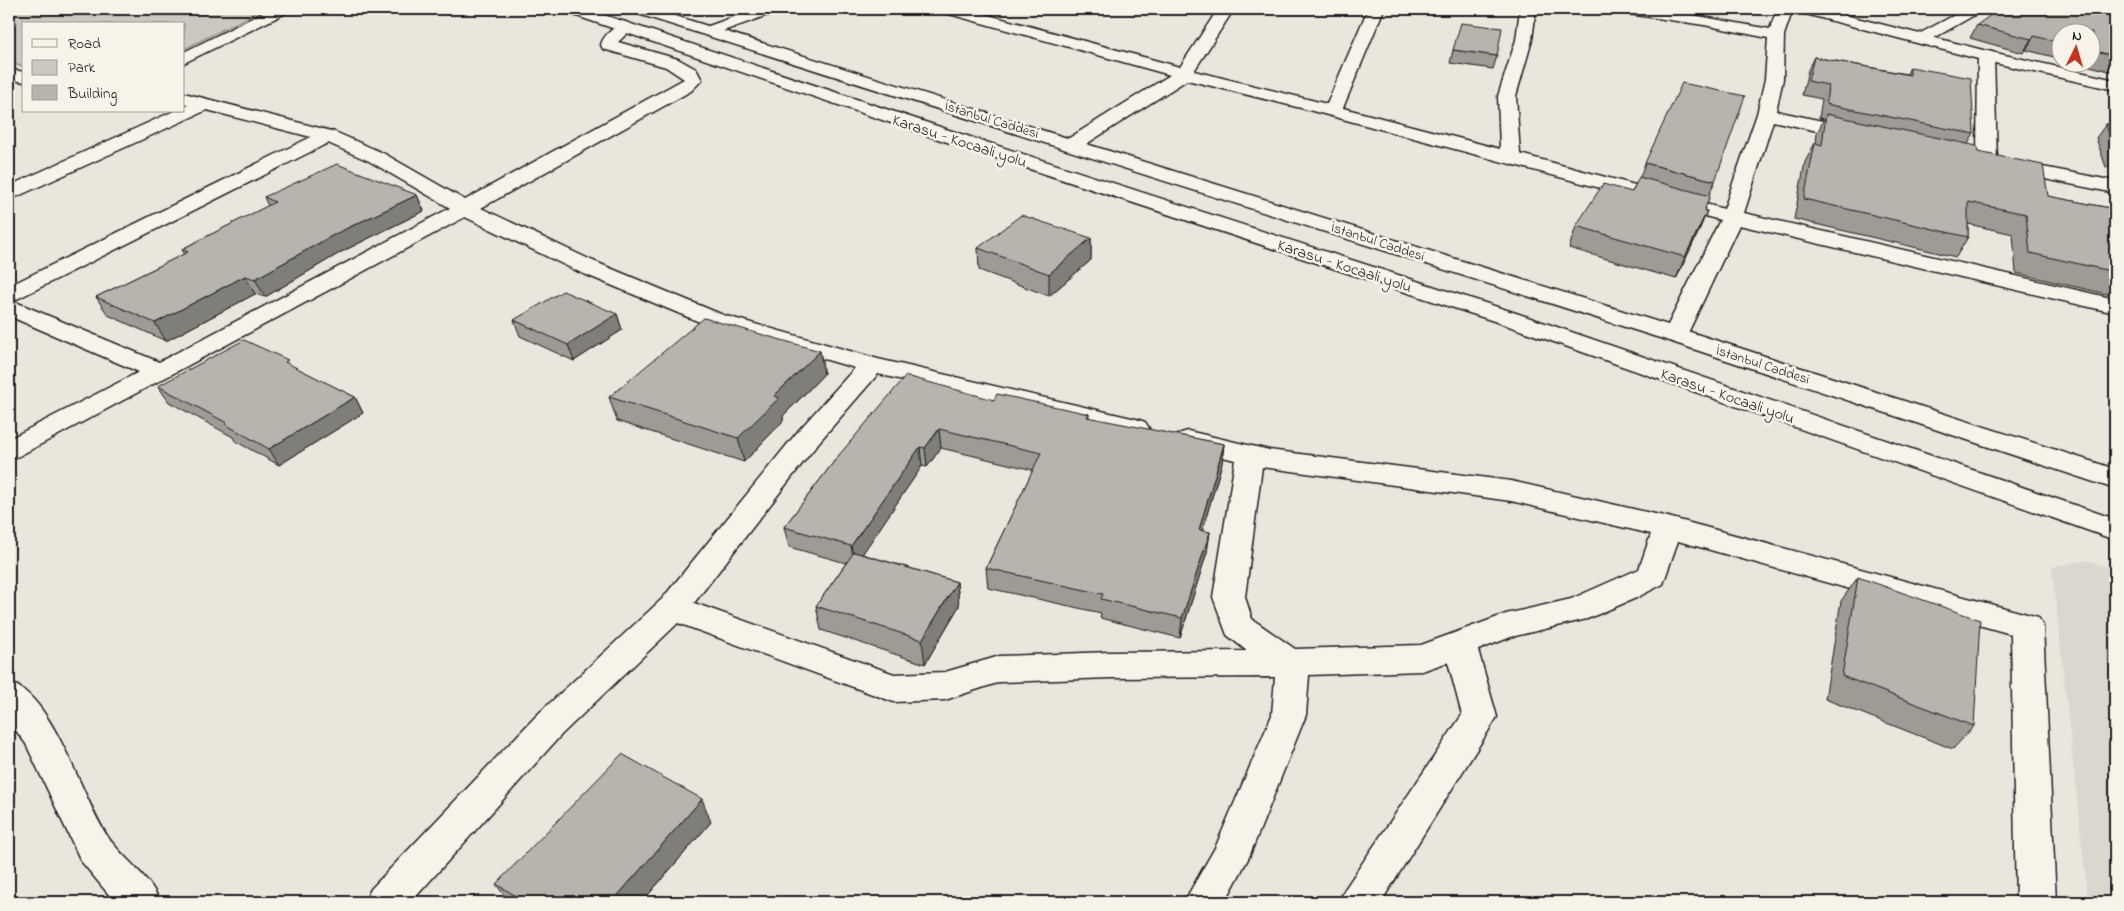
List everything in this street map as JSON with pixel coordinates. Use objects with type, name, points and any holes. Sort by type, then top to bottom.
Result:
[{"type":"main road","points":[[185,58],[282,9]]},
{"type":"main road","name":"Karasu - Kocaali yolu","points":[[571,9],[948,136],[1511,319],[2115,530]]},
{"type":"main road","name":"İstanbul Caddesi","points":[[638,9],[1073,144],[1675,335],[2115,479]]},
{"type":"main road","points":[[708,31],[770,9]]},
{"type":"main road","points":[[948,9],[1024,28],[1184,74],[1333,111],[1732,217],[2115,306]]},
{"type":"main road","points":[[1073,144],[1184,74],[1226,9]]},
{"type":"main road","points":[[1333,111],[1371,9]]},
{"type":"main road","points":[[1510,158],[1507,96],[1524,40],[1528,9]]},
{"type":"main road","points":[[1629,9],[1704,20],[1776,35]]},
{"type":"main road","points":[[1675,335],[1732,217],[1766,114],[1774,79],[1776,35],[1785,9]]},
{"type":"main road","points":[[1804,9],[2115,76]]},
{"type":"main road","points":[[1843,9],[1986,56],[2115,85]]},
{"type":"main road","points":[[1927,36],[1977,9]]},
{"type":"main road","points":[[9,450],[160,372],[464,208],[676,92],[693,80],[690,73],[672,64],[609,45],[610,40],[626,27]]},
{"type":"main road","points":[[1986,56],[1987,162]]},
{"type":"main road","points":[[9,74],[22,77]]},
{"type":"main road","points":[[194,101],[328,136],[376,157],[464,208],[585,266],[715,320],[872,365],[1279,460],[1511,491],[1668,528],[2027,626],[2036,902]]},
{"type":"main road","points":[[9,193],[110,149],[175,112]]},
{"type":"main road","points":[[1766,114],[1872,137]]},
{"type":"main road","points":[[9,294],[328,136]]},
{"type":"main road","points":[[1968,158],[2115,187]]},
{"type":"main road","points":[[9,171],[44,177]]},
{"type":"main road","points":[[9,307],[160,372]]},
{"type":"main road","points":[[385,902],[550,724],[673,608],[809,436],[872,365]]},
{"type":"main road","points":[[1250,454],[1229,597],[1238,626],[1278,656],[1294,663]]},
{"type":"main road","points":[[673,608],[739,634],[894,688],[945,686],[1000,669],[1294,663],[1422,658],[1506,626],[1576,610],[1625,590],[1652,576],[1668,528]]},
{"type":"main road","points":[[1358,902],[1480,717],[1460,644]]},
{"type":"main road","points":[[1204,902],[1230,857],[1289,714],[1294,663]]},
{"type":"main road","points":[[9,696],[39,734],[94,848],[140,902]]},
{"type":"shaded area","points":[[2087,560],[2115,570],[2115,902],[2088,902],[2052,567]]},
{"type":"green space","points":[[9,9],[263,9],[185,48],[185,22],[22,22],[22,66],[9,64]]},
{"type":"building","points":[[1999,9],[2115,9],[2115,56],[2102,53],[2102,22],[2052,22],[2052,40],[2034,36],[2031,39],[1977,25]]},
{"type":"building","points":[[1461,23],[1502,28],[1497,56],[1453,50]]},
{"type":"building","points":[[1814,57],[1910,75],[1910,67],[1971,78],[1974,134],[1826,104],[1828,85],[1808,81]]},
{"type":"building","points":[[1682,83],[1745,96],[1715,181],[1645,163]]},
{"type":"building","points":[[1826,114],[1977,146],[1978,152],[2043,165],[2048,196],[2115,209],[2115,272],[2030,253],[2026,214],[1968,202],[1968,237],[1804,199],[1815,143],[1822,145]]},
{"type":"building","points":[[2106,124],[2115,125],[2115,152]]},
{"type":"building","points":[[337,164],[417,195],[335,234],[255,279],[245,276],[155,323],[96,297],[188,252],[182,249],[275,202],[264,197]]},
{"type":"building","points":[[1639,177],[1710,196],[1704,211],[1707,211],[1685,257],[1576,226],[1603,184],[1632,192]]},
{"type":"building","points":[[1021,215],[1091,238],[1049,274],[978,248]]},
{"type":"building","points":[[563,291],[617,314],[568,345],[514,320]]},
{"type":"building","points":[[704,318],[820,351],[774,396],[779,398],[738,438],[609,397]]},
{"type":"building","points":[[244,340],[288,360],[285,362],[355,397],[269,449],[225,424],[227,423],[158,386]]},
{"type":"building","points":[[906,376],[994,400],[997,394],[1089,414],[1087,417],[1224,444],[1199,530],[1210,532],[1182,618],[1101,599],[1103,594],[986,568],[1041,453],[939,429],[925,448],[920,447],[851,546],[784,527],[839,455]]},
{"type":"building","points":[[854,552],[957,582],[922,640],[816,606]]},
{"type":"building","points":[[1858,577],[1980,620],[1974,726],[1842,676]]},
{"type":"building","points":[[622,754],[702,799],[612,902],[526,902],[496,884]]}]
